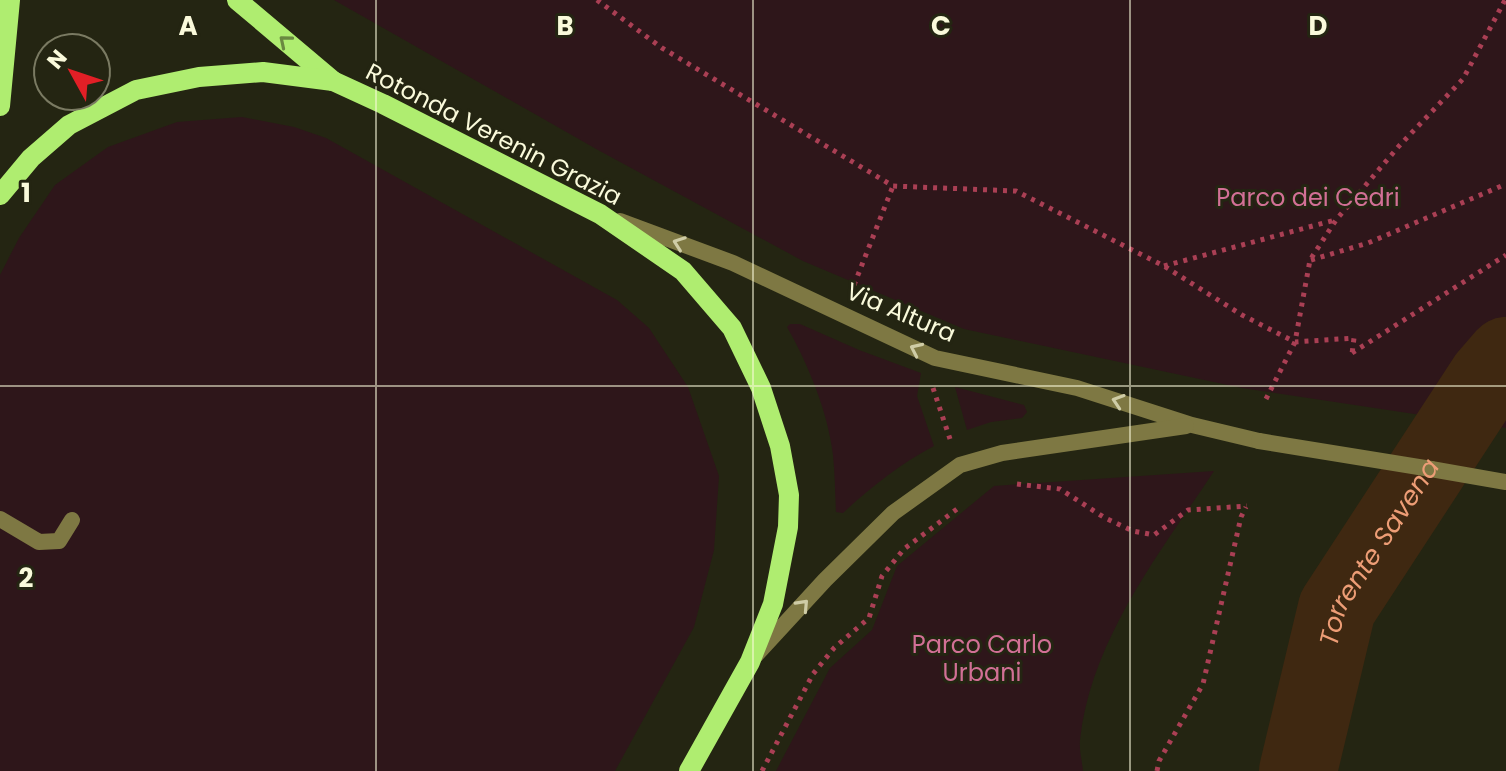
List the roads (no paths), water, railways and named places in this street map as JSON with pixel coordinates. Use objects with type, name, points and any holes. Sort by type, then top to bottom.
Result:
[{"type":"main road","points":[[0,106],[10,0]]},
{"type":"main road","points":[[237,0],[333,81]]},
{"type":"main road","name":"Rotonda Verenin Grazia","points":[[0,195],[31,158],[69,125],[136,90],[199,77],[263,72],[333,81],[600,214],[683,271],[732,328],[761,388],[780,446],[789,495],[788,527],[773,604],[750,662],[689,771]]},
{"type":"street","name":"Via Altura","points":[[600,214],[733,263],[935,358],[1077,388],[1192,425],[1259,441],[1506,482]]},
{"type":"street","name":"Via Altura","points":[[750,662],[825,580],[893,513],[960,465],[1002,453],[1192,425]]},
{"type":"street","points":[[0,519],[39,542],[59,541],[72,520]]},
{"type":"waterway","name":"Torrente Savena","points":[[1298,771],[1337,608],[1487,378],[1506,356]]},
{"type":"park label","name":"Parco dei Cedri","points":[[1308,197]]},
{"type":"park label","name":"Parco Carlo Urbani","points":[[982,658]]}]
